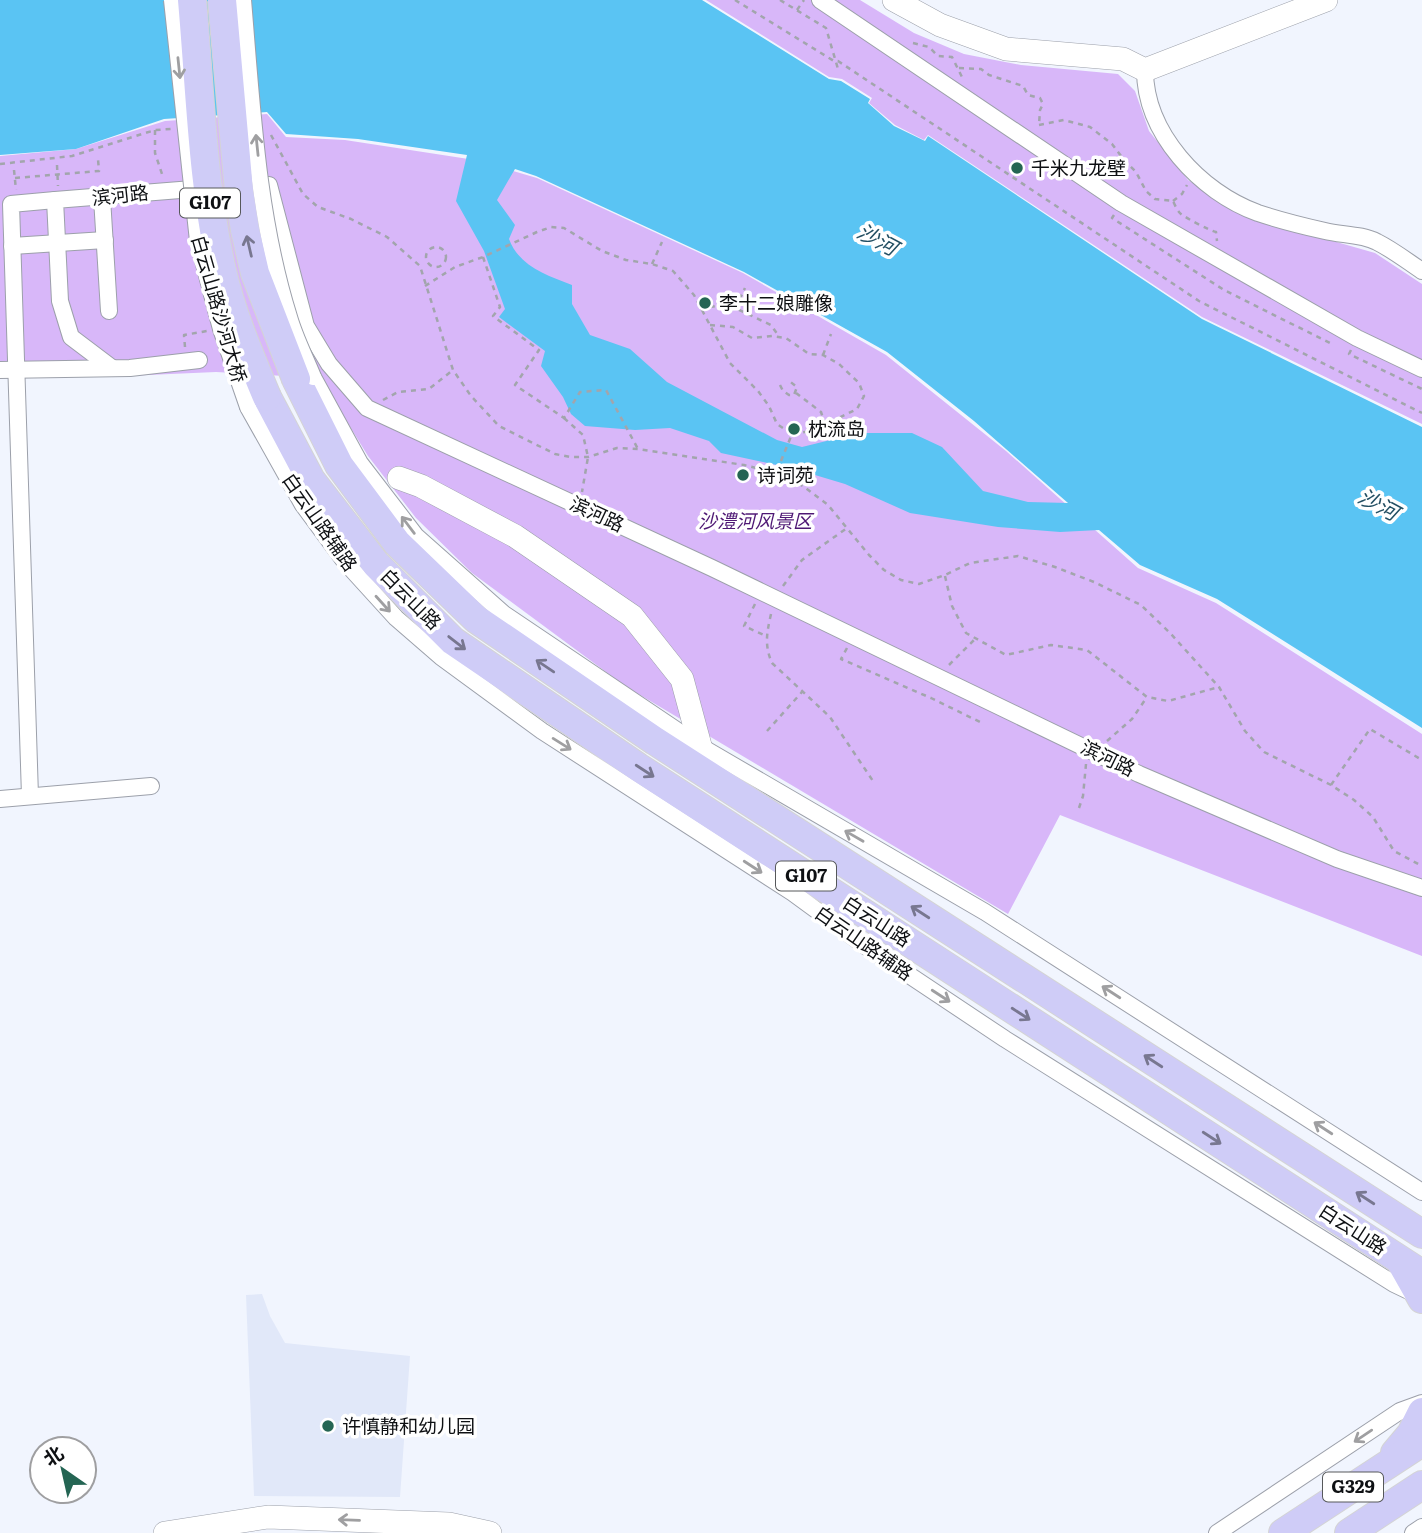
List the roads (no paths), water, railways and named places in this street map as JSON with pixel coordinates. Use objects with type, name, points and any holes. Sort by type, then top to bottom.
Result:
[{"type":"highway","name":"白云山路沙河大桥","points":[[192,0],[211,210],[223,273],[241,333],[257,402]]},
{"type":"highway","name":"G107","points":[[222,0],[239,191],[255,273],[305,378]]},
{"type":"highway","name":"白云山路","points":[[305,378],[339,465],[397,543],[476,619],[708,775],[1422,1234]]},
{"type":"highway","name":"白云山路","points":[[257,402],[311,480],[376,564],[453,641],[1417,1285]]},
{"type":"highway","points":[[1386,1466],[1410,1434],[1422,1412]]},
{"type":"highway","name":"G329","points":[[1283,1533],[1422,1442]]},
{"type":"highway","name":"G329","points":[[1349,1533],[1415,1491]]},
{"type":"street","name":"白云山路沙河大桥","points":[[172,0],[198,241],[220,329],[257,402]]},
{"type":"street","points":[[243,0],[261,193],[277,275],[305,378],[360,463],[416,536],[504,614],[700,746],[985,912],[1422,1192]]},
{"type":"street","points":[[820,0],[1121,203],[1357,338],[1422,369]]},
{"type":"street","points":[[894,0],[940,25],[1006,49],[1123,59],[1145,70],[1326,0]]},
{"type":"street","points":[[1145,70],[1145,88],[1159,129],[1194,174],[1227,198],[1256,212],[1325,231],[1375,241],[1422,271]]},
{"type":"street","name":"滨河路","points":[[12,246],[11,204],[102,198],[165,190],[269,185],[306,326],[329,364],[367,408],[579,505],[1139,774],[1337,859],[1422,888]]},
{"type":"street","points":[[102,198],[109,311]]},
{"type":"street","points":[[57,200],[60,301],[71,337],[112,368]]},
{"type":"street","points":[[30,796],[12,246],[105,240]]},
{"type":"street","points":[[0,370],[112,368],[192,360]]},
{"type":"street","name":"白云山路辅路","points":[[257,402],[303,505],[345,562],[396,618],[441,657],[542,732],[793,893],[864,945],[995,1031],[1394,1284],[1417,1285]]},
{"type":"street","points":[[399,478],[421,486],[515,536],[632,616],[682,679],[708,775]]},
{"type":"street","points":[[0,799],[151,786]]},
{"type":"street","points":[[1217,1533],[1400,1411],[1422,1404]]},
{"type":"street","points":[[165,1533],[268,1517],[449,1524],[490,1533]]},
{"type":"street","points":[[1413,1533],[1422,1527]]},
{"type":"water","name":"沙河","points":[[0,0],[702,0],[829,79],[841,81],[870,99],[868,103],[894,126],[925,141],[928,136],[1202,319],[1422,427],[1422,728],[1217,599],[1140,565],[1099,530],[1060,532],[998,527],[910,513],[845,484],[795,469],[721,453],[709,441],[670,428],[635,430],[585,426],[571,414],[563,397],[541,366],[545,351],[499,317],[505,309],[484,251],[456,201],[467,155],[358,139],[286,134],[267,112],[164,119],[76,149],[0,155]],"holes":[[[515,169],[536,176],[744,272],[887,352],[974,421],[1068,503],[1028,502],[983,491],[942,447],[912,433],[859,433],[802,447],[777,440],[667,382],[630,349],[590,335],[572,304],[572,285],[526,263],[509,239],[515,225],[497,200]]]},
{"type":"place","name":"千米九龙壁","points":[[1017,168]]},
{"type":"place","name":"李十二娘雕像","points":[[705,303]]},
{"type":"place","name":"枕流岛","points":[[794,429]]},
{"type":"place","name":"诗词苑","points":[[743,475]]},
{"type":"place","name":"许慎静和幼儿园","points":[[328,1426]]},
{"type":"park label","name":"沙澧河风景区","points":[[755,521]]}]
